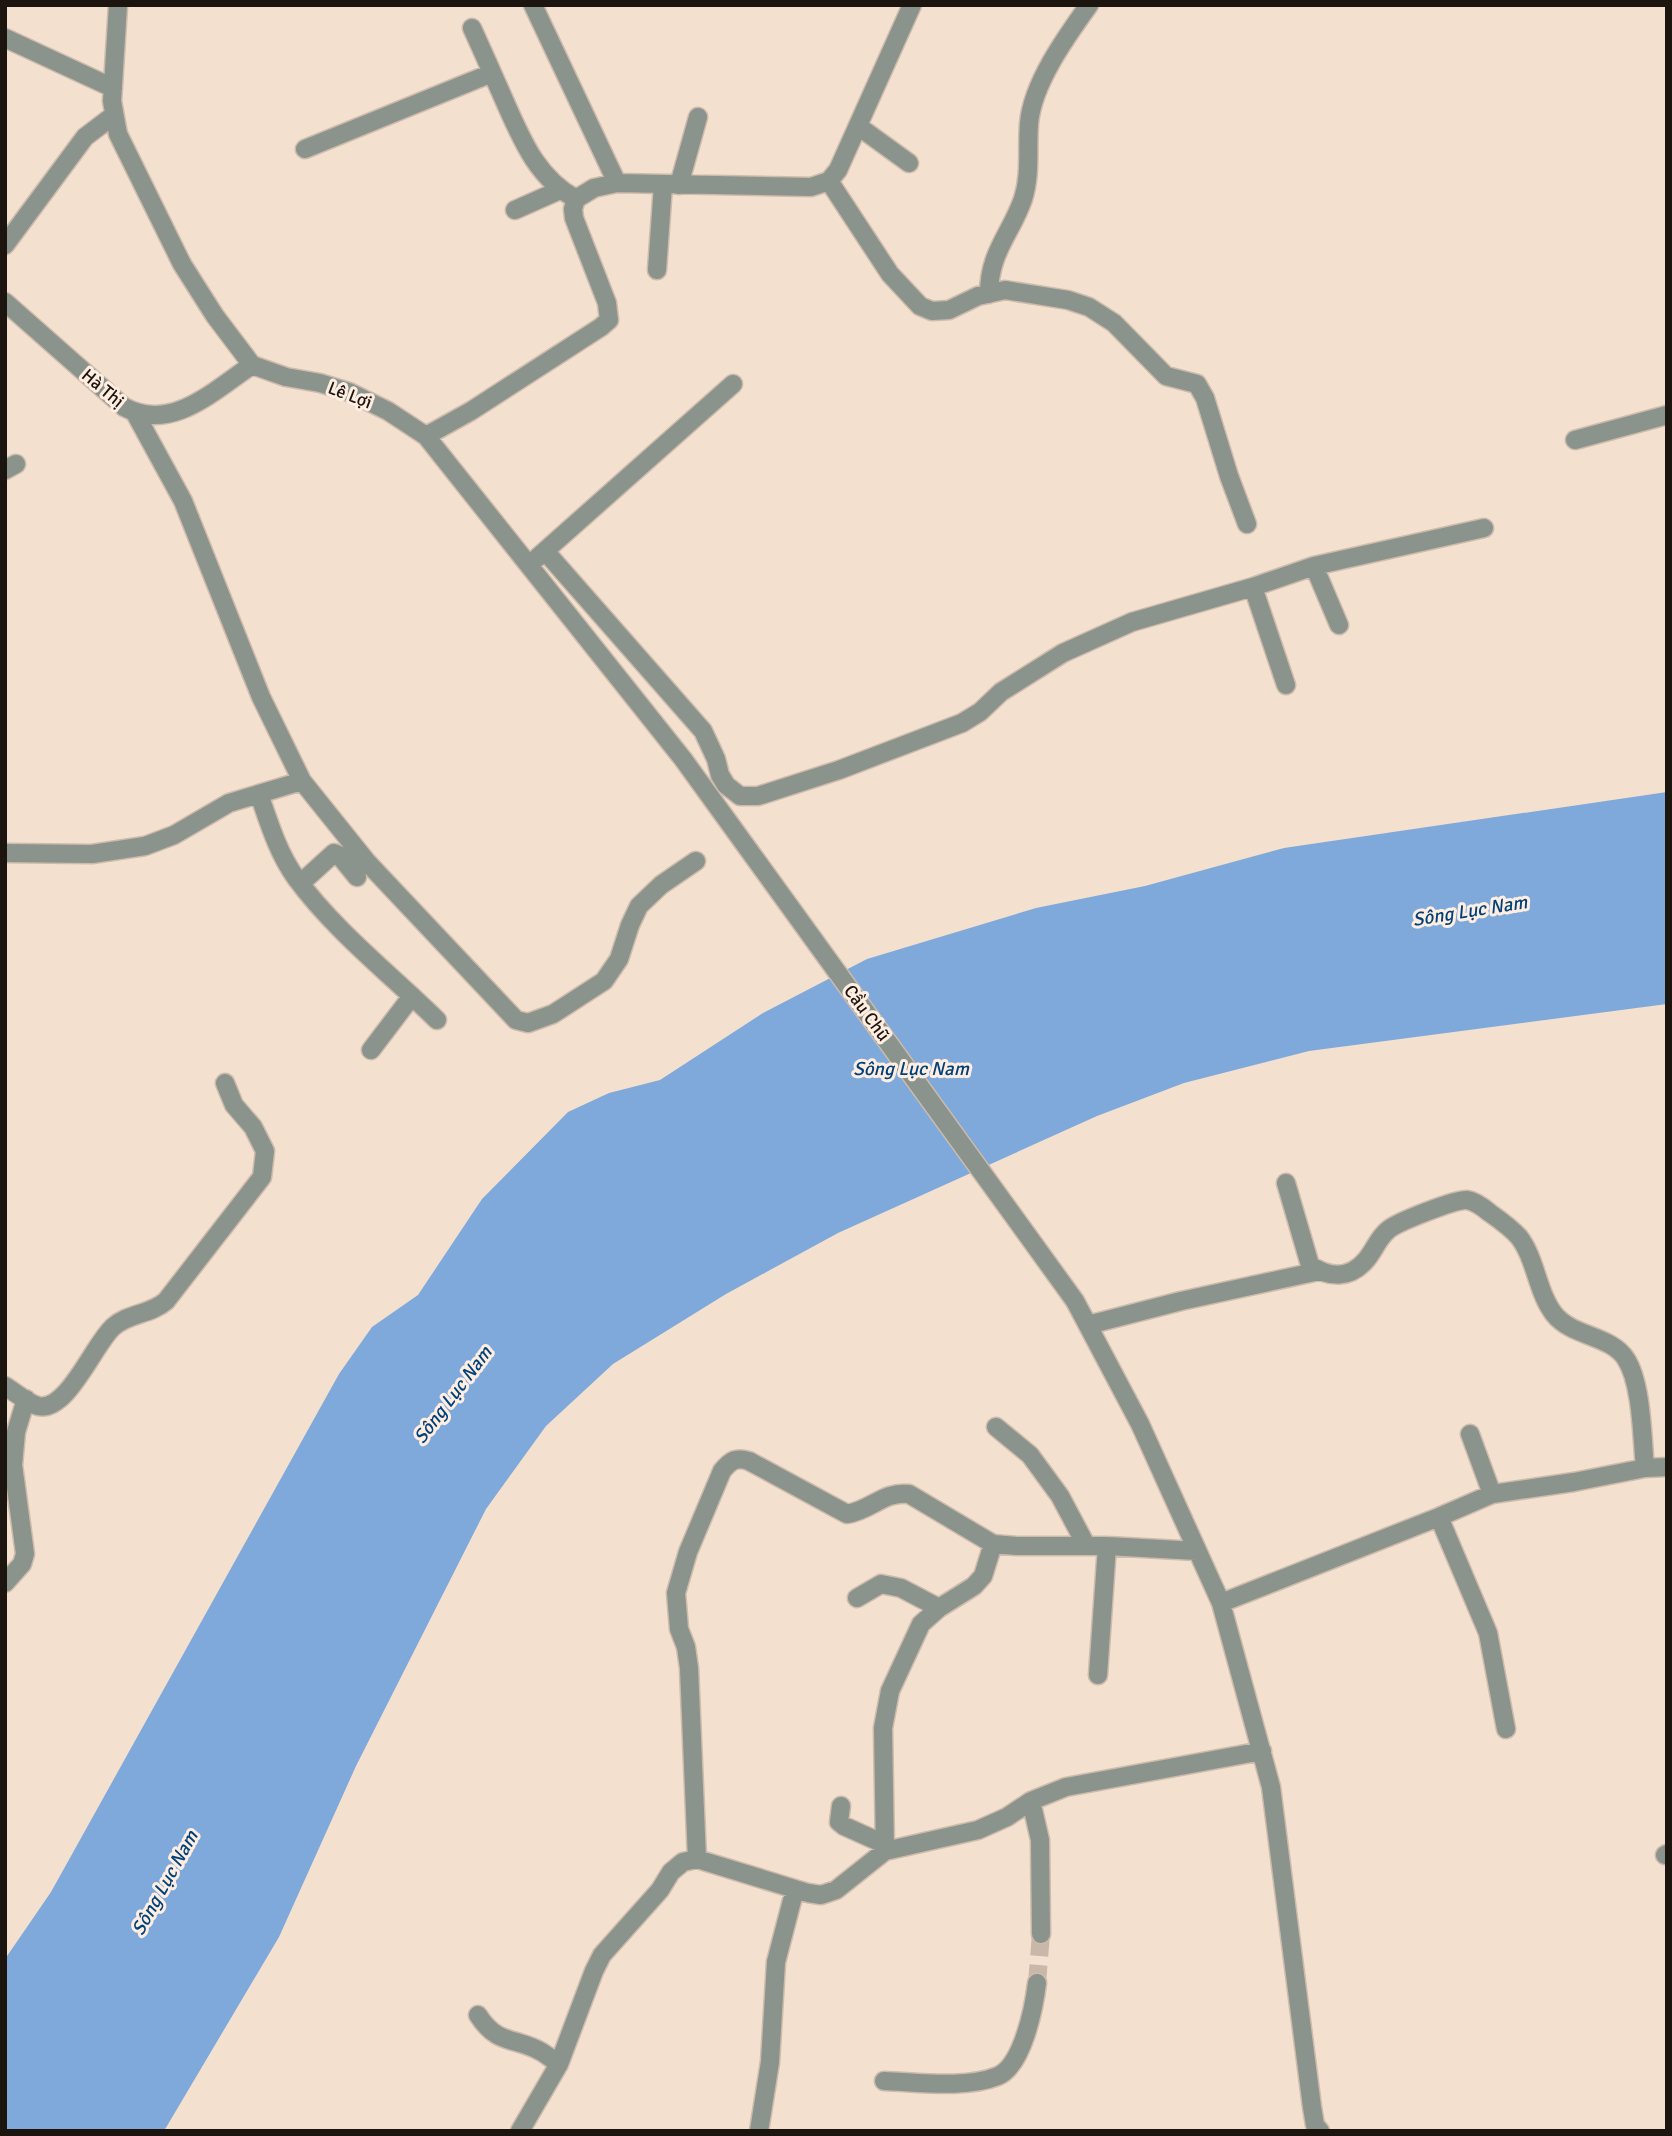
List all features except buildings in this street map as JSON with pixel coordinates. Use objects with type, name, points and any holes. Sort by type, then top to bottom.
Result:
[{"type":"street","points":[[118,5],[113,88],[118,134],[182,264],[215,316],[252,365]]},
{"type":"street","points":[[533,5],[617,183]]},
{"type":"street","points":[[426,436],[482,404],[609,320],[607,303],[574,218],[576,199],[594,188],[617,183],[811,187],[829,181],[838,170],[912,5]]},
{"type":"street","points":[[989,294],[992,264],[1022,203],[1028,180],[1029,121],[1037,91],[1064,40],[1089,5]]},
{"type":"street","points":[[472,28],[523,143],[537,166],[560,190],[576,199]]},
{"type":"street","points":[[5,38],[113,88]]},
{"type":"street","points":[[305,149],[492,73]]},
{"type":"street","points":[[5,245],[85,137],[114,115]]},
{"type":"street","points":[[657,270],[671,185],[698,117]]},
{"type":"street","points":[[858,126],[909,163]]},
{"type":"street","points":[[829,181],[890,274],[920,306],[932,311],[949,310],[978,296],[1005,290],[1068,300],[1088,307],[1114,323],[1166,376],[1197,384],[1205,398],[1228,476],[1247,524]]},
{"type":"street","points":[[515,210],[560,190]]},
{"type":"street","name":"Hà Thị","points":[[5,302],[124,407],[147,417],[165,416],[187,408],[252,365]]},
{"type":"street","name":"Lê Lợi","points":[[252,365],[286,377],[349,392],[388,411],[426,436],[683,759]]},
{"type":"street","points":[[529,565],[733,384]]},
{"type":"street","points":[[135,413],[183,501],[261,696],[302,781],[376,871],[516,1020],[528,1023],[553,1014],[604,981],[618,959],[629,925],[639,906],[661,885],[696,861]]},
{"type":"street","points":[[1575,440],[1667,415]]},
{"type":"street","points":[[545,551],[703,731],[726,785],[740,796],[758,796],[962,723],[1001,692],[1063,653],[1132,622],[1253,587],[1314,566],[1484,528]]},
{"type":"street","points":[[1314,566],[1339,625]]},
{"type":"street","points":[[1253,587],[1286,685]]},
{"type":"street","name":"Cầu Chũ","points":[[683,759],[1075,1301],[1140,1424],[1221,1603],[1271,1787],[1316,2129]]},
{"type":"street","points":[[5,853],[92,854],[145,846],[174,835],[229,803],[302,781]]},
{"type":"street","points":[[259,794],[273,838],[301,883],[335,922],[437,1020]]},
{"type":"street","points":[[301,883],[334,853],[339,855],[357,877]]},
{"type":"street","points":[[371,1049],[412,996]]},
{"type":"street","points":[[5,1386],[35,1405],[54,1403],[73,1386],[99,1342],[114,1326],[160,1306],[178,1287],[262,1177],[265,1151],[253,1126],[234,1105],[225,1083]]},
{"type":"street","points":[[1286,1183],[1310,1265],[1319,1271],[1340,1276],[1352,1272],[1366,1261],[1388,1228],[1450,1203],[1467,1200],[1482,1206],[1520,1239],[1545,1299],[1555,1315],[1568,1327],[1610,1346],[1624,1356],[1631,1370],[1640,1409],[1645,1468]]},
{"type":"street","points":[[1088,1325],[1181,1301],[1319,1271]]},
{"type":"street","points":[[5,1583],[22,1564],[25,1553],[13,1465],[16,1432],[26,1399]]},
{"type":"street","points":[[996,1427],[1030,1455],[1060,1496],[1086,1545]]},
{"type":"street","points":[[1470,1434],[1492,1494]]},
{"type":"street","points":[[697,1859],[689,1668],[686,1647],[679,1629],[676,1593],[688,1552],[722,1471],[730,1461],[738,1458],[749,1461],[847,1514],[858,1512],[895,1492],[909,1494],[993,1544],[1086,1545],[1198,1551]]},
{"type":"street","points":[[1221,1603],[1492,1494],[1645,1468],[1667,1467]]},
{"type":"street","points":[[1439,1517],[1488,1633],[1506,1729]]},
{"type":"street","points":[[885,1848],[882,1750],[885,1710],[895,1677],[921,1624],[939,1608],[974,1586],[983,1576],[993,1544]]},
{"type":"street","points":[[1098,1675],[1107,1546]]},
{"type":"street","points":[[858,1598],[881,1584],[901,1588],[939,1608]]},
{"type":"street","points":[[520,2131],[559,2064],[602,1955],[660,1890],[671,1872],[683,1862],[697,1859],[821,1895],[836,1890],[885,1848],[978,1830],[1007,1817],[1031,1801],[1066,1787],[1262,1751]]},
{"type":"street","points":[[1031,1801],[1040,1840],[1041,1934]]},
{"type":"street","points":[[841,1806],[839,1822],[885,1848]]},
{"type":"street","points":[[760,2131],[770,2062],[776,1962],[795,1889]]},
{"type":"street","points":[[884,2081],[964,2083],[998,2076],[1008,2068],[1023,2039],[1035,2004],[1037,1983]]},
{"type":"street","points":[[478,2015],[487,2029],[508,2040],[540,2051],[559,2064]]},
{"type":"water","name":"Sông Lục Nam","points":[[1667,792],[1667,1004],[1309,1051],[1184,1083],[1097,1116],[838,1233],[726,1294],[613,1364],[546,1426],[486,1509],[356,1766],[279,1937],[164,2131],[5,2131],[5,1959],[51,1892],[339,1374],[372,1327],[418,1295],[482,1199],[568,1112],[609,1093],[660,1080],[763,1013],[867,959],[1036,908],[1145,886],[1284,848]]},
{"type":"tunnel","points":[[1037,1983],[1041,1934]]}]
